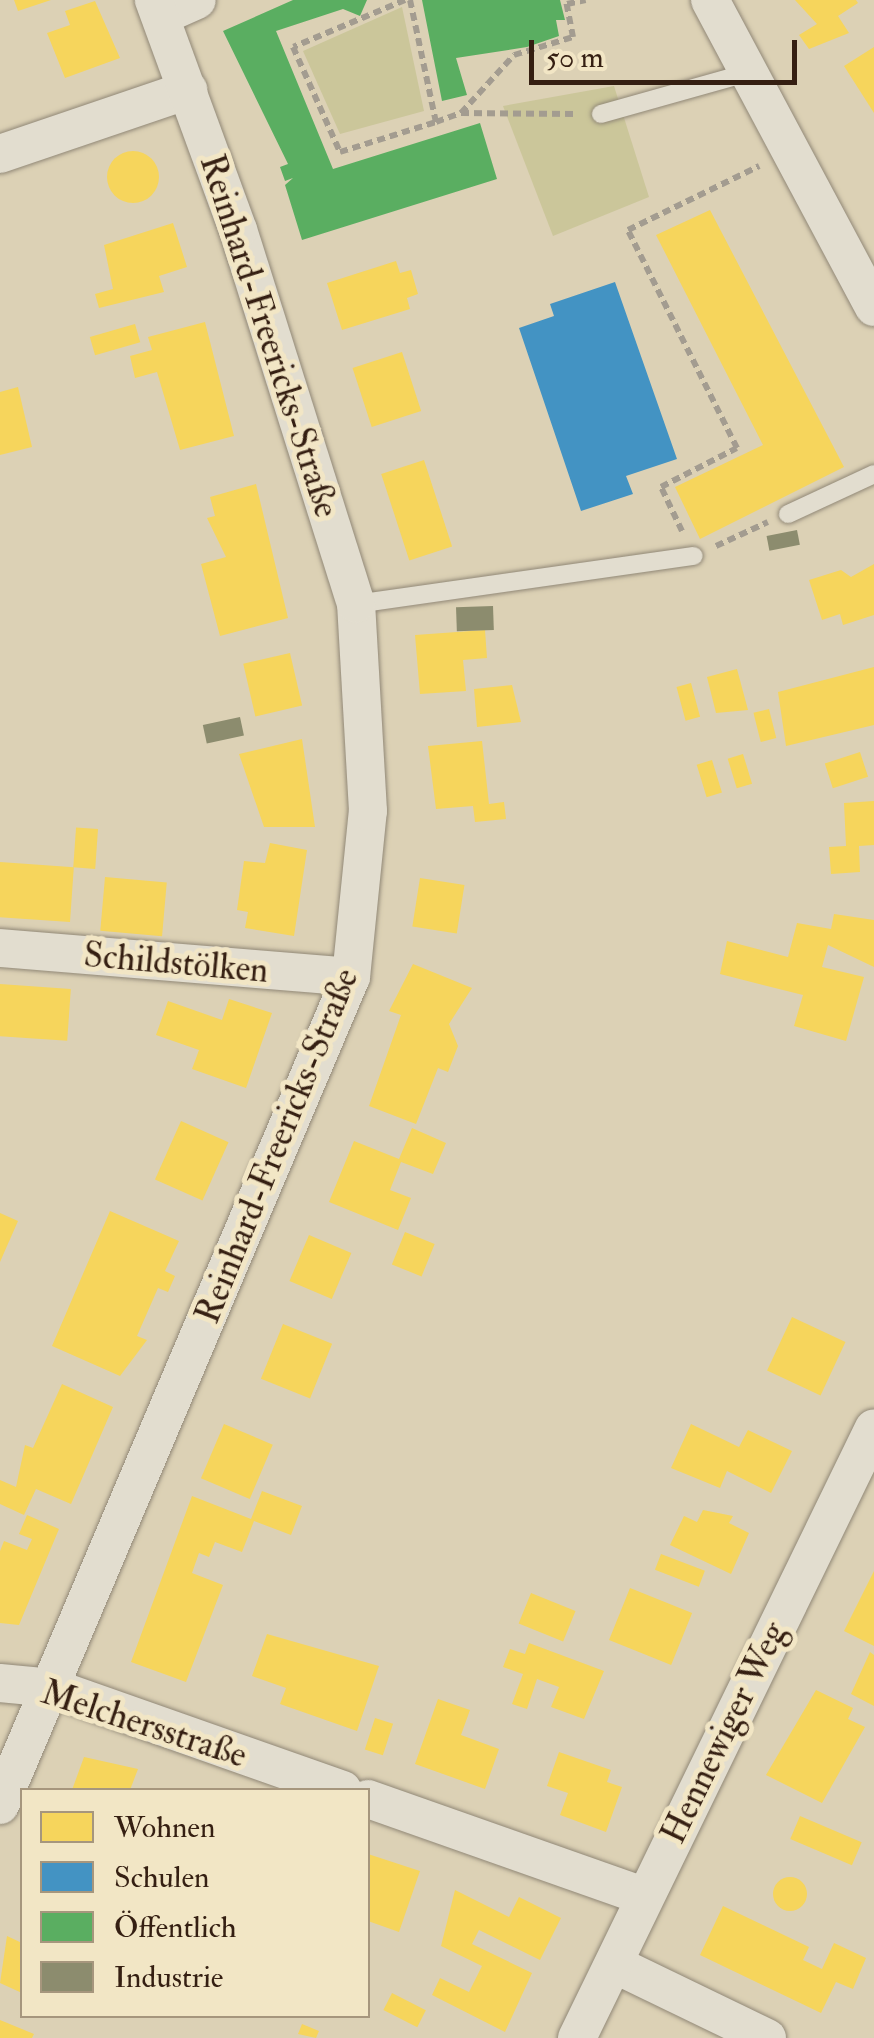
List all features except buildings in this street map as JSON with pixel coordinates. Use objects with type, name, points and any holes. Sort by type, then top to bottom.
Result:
[{"type":"street","points":[[157,8],[197,0]]},
{"type":"street","points":[[710,0],[794,148],[874,308]]},
{"type":"street","name":"Reinhard-Freericks-Straße","points":[[0,1804],[351,978],[368,811],[356,604],[188,90],[157,8]]},
{"type":"street","points":[[0,154],[188,90]]},
{"type":"street","name":"Schildstölken","points":[[0,948],[351,978]]},
{"type":"street","name":"Hennewiger Weg","points":[[577,2038],[874,1428]]},
{"type":"street","name":"Melchersstraße","points":[[0,1684],[52,1688],[336,1788]]},
{"type":"street","points":[[370,1800],[643,1896]]},
{"type":"street","points":[[614,1964],[767,2038]]},
{"type":"lane","points":[[602,114],[750,72]]},
{"type":"lane","points":[[788,514],[874,474]]},
{"type":"lane","points":[[356,604],[694,556]]},
{"type":"path","points":[[436,122],[408,0],[292,47],[340,152],[436,122],[462,113],[602,114]]},
{"type":"path","points":[[462,113],[514,55],[573,37],[567,2],[586,0]]},
{"type":"path","points":[[788,514],[694,556],[661,487],[737,448],[628,230],[794,148]]},
{"type":"shaded area","points":[[402,7],[424,111],[340,134],[303,51]]},
{"type":"shaded area","points":[[614,86],[649,197],[553,236],[503,106]]}]
